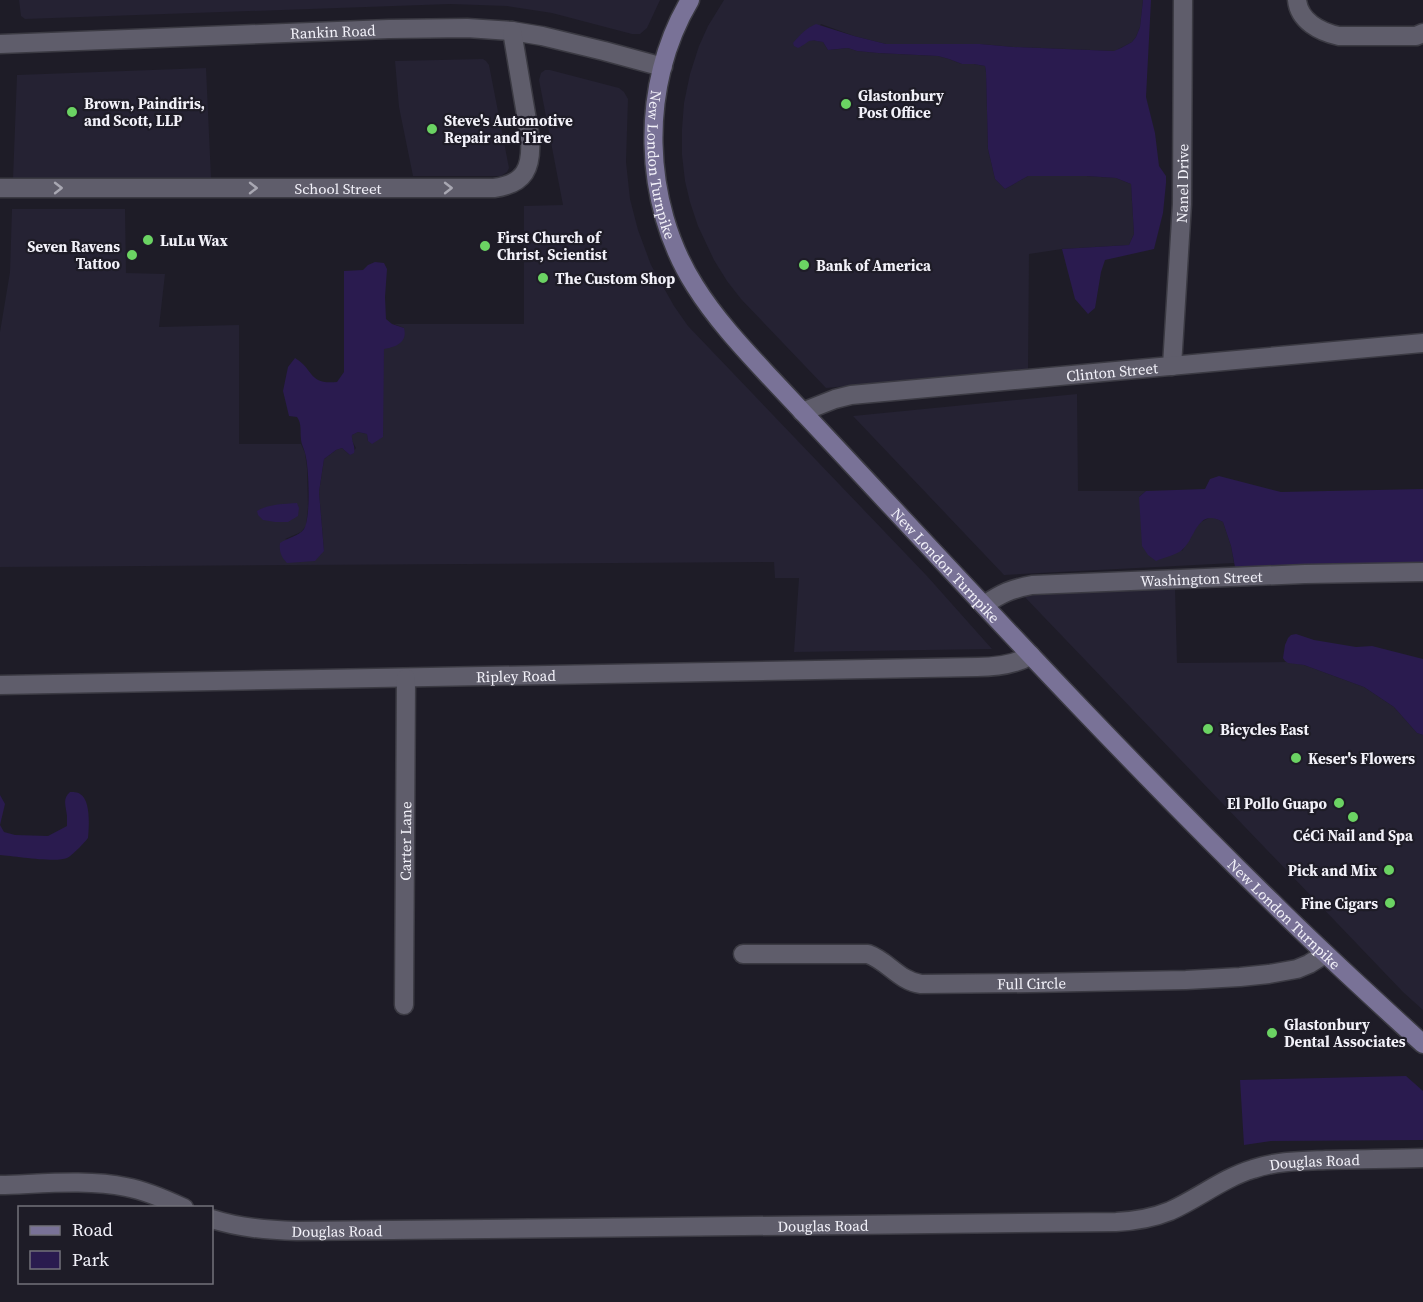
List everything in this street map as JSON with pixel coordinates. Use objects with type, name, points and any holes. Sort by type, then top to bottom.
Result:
[{"type":"main road","name":"New London Turnpike","points":[[690,0],[675,31],[663,67],[655,112],[654,154],[659,195],[670,235],[685,269],[710,308],[802,412],[1169,800],[1325,954],[1423,1044]]},
{"type":"street","name":"Nanel Drive","points":[[1172,366],[1182,204],[1183,0]]},
{"type":"street","points":[[1297,0],[1299,11],[1303,16],[1318,28],[1331,34],[1408,36],[1423,33]]},
{"type":"street","name":"Rankin Road","points":[[0,44],[467,28],[542,36],[663,67]]},
{"type":"street","name":"School Street","points":[[0,188],[494,188],[507,186],[522,176],[528,166],[531,152],[512,31]]},
{"type":"street","name":"Clinton Street","points":[[802,412],[851,395],[1423,342]]},
{"type":"street","name":"Washington Street","points":[[984,605],[1014,588],[1032,585],[1305,574],[1423,572]]},
{"type":"street","name":"Ripley Road","points":[[0,685],[977,668],[1012,663],[1031,655]]},
{"type":"street","name":"Carter Lane","points":[[404,1005],[406,678]]},
{"type":"street","name":"Full Circle","points":[[743,954],[868,954],[880,960],[904,979],[921,984],[1054,983],[1240,977],[1297,969],[1325,954]]},
{"type":"street","name":"Douglas Road","points":[[213,1219],[257,1229],[297,1231],[1116,1222],[1140,1220],[1165,1213],[1225,1180],[1261,1166],[1307,1160],[1423,1158]]},
{"type":"street","points":[[0,1185],[116,1185],[156,1196],[179,1206]]},
{"type":"shaded area","points":[[19,0],[660,0],[647,28],[640,34],[632,34],[552,13],[507,6],[450,4],[25,19],[21,16]]},
{"type":"shaded area","points":[[724,0],[1143,0],[1140,27],[1136,37],[1132,42],[1115,51],[980,44],[886,44],[821,24],[801,47],[807,41],[812,40],[823,42],[828,50],[848,48],[878,53],[938,56],[962,64],[985,66],[988,149],[995,179],[1005,189],[1028,176],[1116,178],[1131,184],[1134,234],[1129,245],[1062,249],[1029,254],[1028,369],[826,388],[741,299],[714,260],[698,226],[685,181],[682,155],[684,103],[690,74],[708,26]]},
{"type":"shaded area","points":[[483,59],[489,65],[509,168],[507,172],[501,176],[413,176],[399,107],[395,61]]},
{"type":"shaded area","points":[[206,68],[211,178],[13,179],[17,75]]},
{"type":"shaded area","points":[[545,70],[619,88],[624,92],[628,99],[626,162],[630,199],[651,265],[674,306],[688,326],[927,576],[992,649],[794,652],[799,578],[775,578],[774,562],[0,567],[0,332],[10,272],[12,209],[125,209],[126,273],[165,274],[159,327],[239,325],[239,444],[301,444],[307,468],[306,526],[301,532],[285,539],[324,551],[319,492],[324,459],[342,448],[350,455],[356,448],[351,439],[352,435],[358,432],[367,434],[368,441],[382,394],[384,349],[404,328],[394,324],[524,324],[524,206],[563,205],[539,80],[541,73]]},
{"type":"shaded area","points":[[1077,394],[1078,491],[1146,491],[1139,497],[1182,551],[1199,523],[1215,518],[1223,522],[1234,563],[1004,575],[853,416]]},
{"type":"shaded area","points":[[1175,588],[1177,663],[1288,662],[1304,665],[1364,687],[1394,707],[1417,733],[1423,735],[1423,1010],[1403,992],[1020,592]]},
{"type":"green space","points":[[1143,0],[1151,0],[1146,97],[1155,133],[1159,166],[1166,176],[1163,213],[1154,249],[1105,260],[1095,308],[1088,314],[1075,299],[1062,249],[1129,245],[1134,234],[1131,184],[1116,178],[1028,176],[1005,189],[995,179],[988,149],[985,66],[962,64],[938,56],[878,53],[848,48],[828,50],[823,42],[813,40],[798,48],[793,43],[816,24],[886,44],[980,44],[1114,51],[1132,42],[1136,37],[1140,27]]},
{"type":"green space","points":[[375,262],[384,263],[387,269],[386,319],[404,328],[405,333],[400,343],[384,349],[383,437],[372,444],[368,441],[367,434],[358,432],[352,435],[354,453],[350,455],[342,448],[324,459],[319,492],[324,551],[315,561],[287,563],[281,554],[280,543],[304,529],[308,514],[309,492],[300,422],[297,417],[289,416],[283,391],[288,367],[295,358],[316,379],[337,382],[344,372],[344,271],[363,270]]},
{"type":"green space","points":[[1219,476],[1281,492],[1423,489],[1423,566],[1237,570],[1223,522],[1214,518],[1202,521],[1187,545],[1180,551],[1156,561],[1148,555],[1142,546],[1139,497],[1146,491],[1205,489],[1210,479]]},
{"type":"green space","points":[[297,503],[298,516],[288,522],[263,520],[258,515],[257,511],[266,507]]},
{"type":"green space","points":[[1296,634],[1314,640],[1356,647],[1372,646],[1423,659],[1423,735],[1417,733],[1394,707],[1364,687],[1304,665],[1285,661],[1283,658],[1285,645],[1291,635]]},
{"type":"green space","points":[[70,792],[76,792],[84,797],[88,808],[88,838],[72,855],[62,859],[45,860],[0,855],[0,825],[4,832],[15,835],[48,836],[67,826],[65,800]]},
{"type":"green space","points":[[0,795],[5,804],[0,825]]},
{"type":"green space","points":[[1406,1076],[1423,1091],[1423,1140],[1271,1141],[1244,1145],[1240,1080]]},
{"type":"place","name":"Glastonbury Post Office","points":[[846,104]]},
{"type":"place","name":"Brown, Paindiris, and Scott, LLP","points":[[72,112]]},
{"type":"place","name":"Steve's Automotive Repair and Tire","points":[[432,129]]},
{"type":"place","name":"LuLu Wax","points":[[148,240]]},
{"type":"place","name":"First Church of Christ, Scientist","points":[[485,246]]},
{"type":"place","name":"Seven Ravens Tattoo","points":[[132,255]]},
{"type":"place","name":"Bank of America","points":[[804,265]]},
{"type":"place","name":"The Custom Shop","points":[[543,278]]},
{"type":"place","name":"Bicycles East","points":[[1208,729]]},
{"type":"place","name":"Keser's Flowers","points":[[1296,758]]},
{"type":"place","name":"El Pollo Guapo","points":[[1339,803]]},
{"type":"place","name":"CéCi Nail and Spa","points":[[1353,817]]},
{"type":"place","name":"Pick and Mix","points":[[1389,870]]},
{"type":"place","name":"Fine Cigars","points":[[1390,903]]},
{"type":"place","name":"Glastonbury Dental Associates","points":[[1272,1033]]}]
